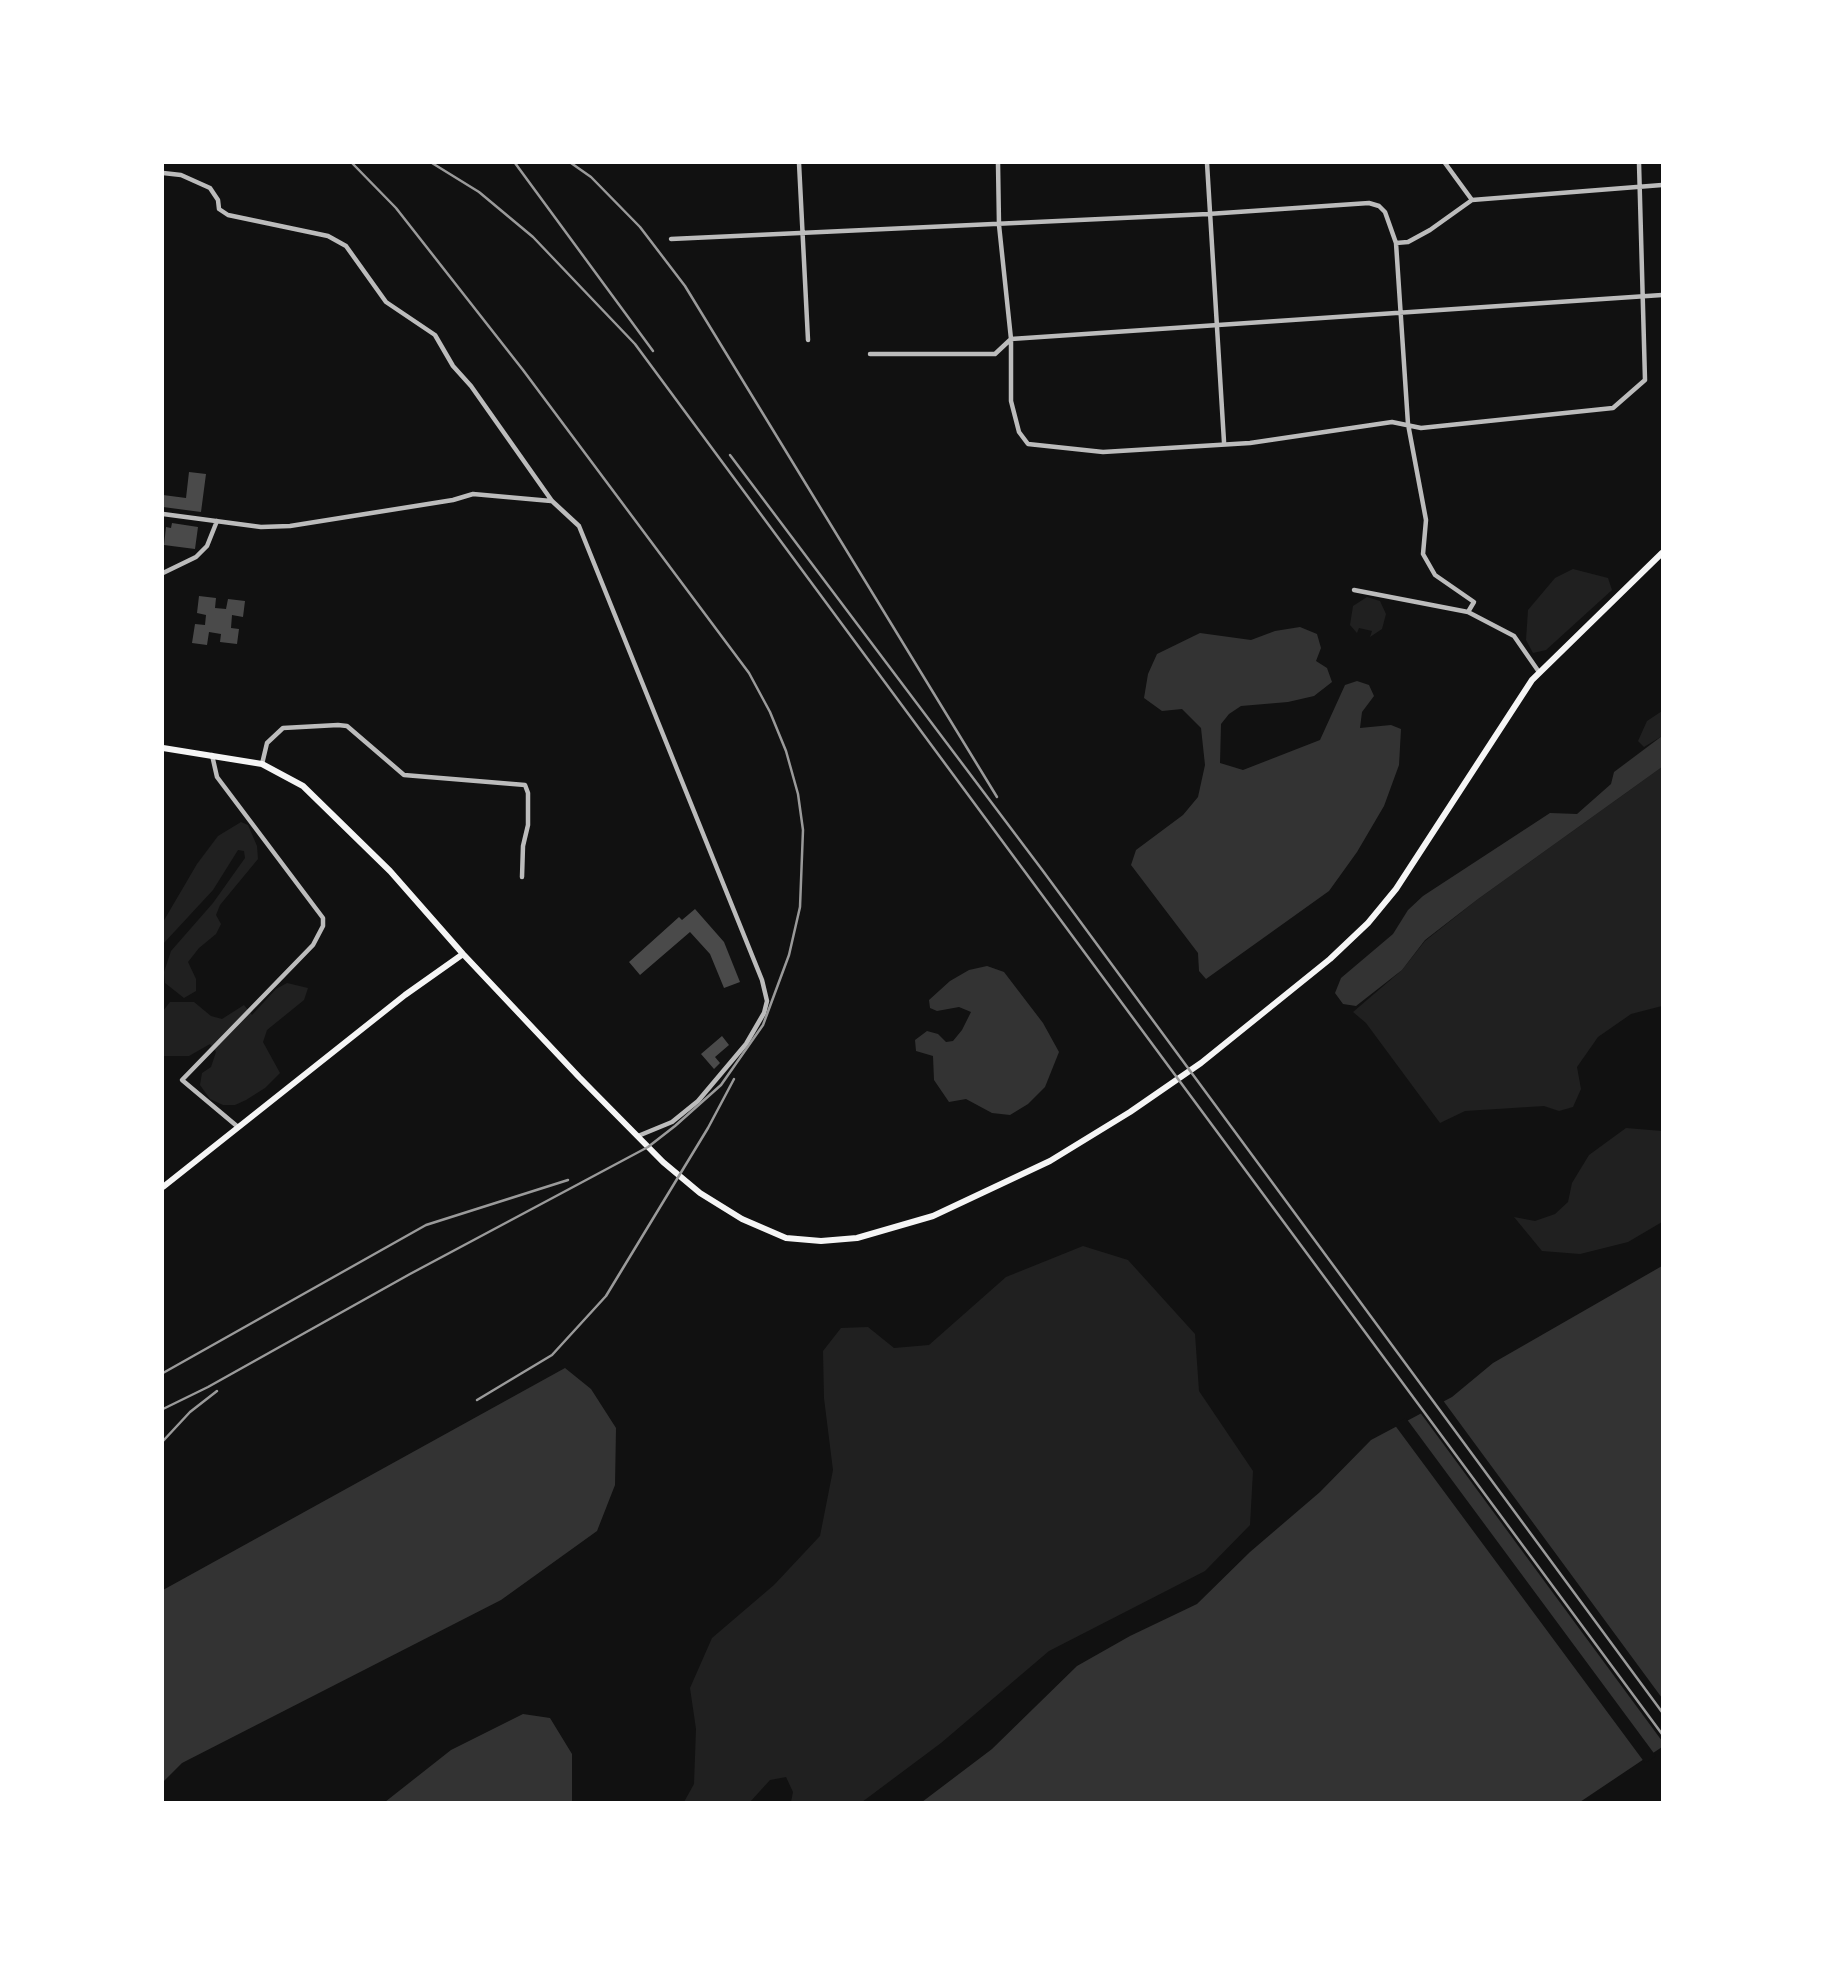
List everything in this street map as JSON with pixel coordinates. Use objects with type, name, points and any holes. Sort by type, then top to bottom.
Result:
[{"type":"main road","points":[[163,748],[262,764],[287,775],[323,802],[390,871],[463,954],[678,1176],[742,1219],[769,1233],[802,1240],[839,1241],[877,1234],[970,1201],[1050,1160],[1130,1112],[1201,1063],[1308,978],[1368,923],[1396,889],[1504,718],[1539,672],[1662,553]]},
{"type":"main road","points":[[163,1187],[405,995],[463,954]]},
{"type":"street","points":[[799,163],[808,340]]},
{"type":"street","points":[[998,163],[999,225],[1010,339],[1011,401],[1019,432],[1028,444],[1103,452],[1224,442],[1250,443],[1340,431],[1354,426],[1408,424],[1421,428],[1613,408],[1645,380],[1639,163]]},
{"type":"street","points":[[1207,163],[1208,214],[1224,442]]},
{"type":"street","points":[[1445,163],[1472,200]]},
{"type":"street","points":[[163,173],[181,175],[210,188],[218,200],[219,209],[228,215],[328,236],[346,246],[386,302],[435,335],[453,366],[471,386],[552,501],[579,526],[762,980],[767,1001],[764,1013],[746,1044],[698,1101],[672,1122],[637,1136]]},
{"type":"street","points":[[1396,243],[1408,242],[1430,230],[1472,200],[1662,184]]},
{"type":"street","points":[[671,239],[999,225],[1369,203],[1379,206],[1385,212],[1396,243],[1408,424],[1426,520],[1423,554],[1435,575],[1474,602],[1468,612]]},
{"type":"street","points":[[870,354],[995,354],[1010,339],[1662,295]]},
{"type":"street","points":[[163,514],[261,527],[290,526],[453,500],[473,494],[552,501]]},
{"type":"street","points":[[163,573],[196,557],[210,540],[217,521]]},
{"type":"street","points":[[1354,590],[1468,612],[1514,636],[1539,672]]},
{"type":"street","points":[[262,764],[267,743],[283,728],[338,725],[347,726],[404,775],[426,779],[520,784],[527,788],[528,825],[523,846],[522,877]]},
{"type":"street","points":[[212,755],[217,777],[323,918],[323,926],[313,945],[182,1080],[238,1127]]},
{"type":"shaded area","points":[[1573,569],[1608,578],[1612,590],[1546,650],[1533,653],[1526,640],[1528,610],[1555,578]]},
{"type":"shaded area","points":[[1367,597],[1380,601],[1386,614],[1382,629],[1370,637],[1372,631],[1359,628],[1357,633],[1350,625],[1353,606]]},
{"type":"shaded area","points":[[1300,627],[1317,634],[1321,648],[1316,661],[1327,668],[1332,682],[1314,696],[1288,702],[1241,706],[1229,714],[1221,724],[1220,763],[1243,770],[1320,740],[1345,685],[1357,681],[1369,685],[1374,696],[1362,712],[1360,728],[1391,725],[1401,729],[1399,765],[1384,806],[1357,852],[1329,891],[1206,979],[1199,971],[1198,953],[1131,865],[1136,850],[1183,815],[1198,797],[1205,765],[1201,728],[1182,709],[1162,711],[1144,698],[1148,674],[1157,654],[1200,633],[1251,640],[1275,631]]},
{"type":"shaded area","points":[[1662,711],[1662,736],[1644,747],[1638,741],[1647,721]]},
{"type":"shaded area","points":[[1662,736],[1662,767],[1425,940],[1402,970],[1356,1006],[1343,1004],[1335,993],[1341,978],[1393,934],[1408,910],[1423,896],[1550,813],[1577,814],[1611,784],[1614,772]]},
{"type":"shaded area","points":[[1662,767],[1662,1006],[1631,1014],[1598,1037],[1577,1067],[1581,1089],[1573,1107],[1559,1111],[1544,1106],[1465,1111],[1440,1123],[1366,1023],[1353,1012],[1402,970],[1425,941],[1478,899]]},
{"type":"shaded area","points":[[241,822],[248,825],[257,846],[258,859],[220,905],[216,915],[221,924],[216,934],[199,948],[188,962],[196,979],[196,991],[184,998],[165,983],[164,972],[171,951],[213,903],[245,858],[244,851],[238,850],[213,890],[163,944],[163,922],[197,864],[218,836]]},
{"type":"shaded area","points":[[987,966],[1004,972],[1043,1023],[1059,1052],[1045,1087],[1028,1104],[1010,1115],[992,1113],[966,1099],[949,1102],[934,1080],[933,1056],[916,1051],[915,1040],[927,1031],[938,1034],[946,1042],[953,1041],[971,1012],[959,1007],[937,1011],[930,1008],[929,1000],[950,981],[969,970]]},
{"type":"shaded area","points":[[287,983],[308,988],[304,1000],[267,1030],[263,1042],[280,1073],[265,1088],[246,1100],[235,1105],[223,1105],[210,1099],[200,1085],[202,1073],[211,1067],[216,1052],[210,1044],[189,1056],[163,1056],[163,1011],[170,1002],[194,1002],[211,1016],[222,1019],[244,1005],[252,1015],[276,989]]},
{"type":"shaded area","points":[[1626,1128],[1662,1131],[1662,1222],[1628,1242],[1580,1254],[1542,1251],[1514,1217],[1535,1221],[1555,1214],[1568,1202],[1572,1183],[1589,1155]]},
{"type":"shaded area","points":[[1083,1246],[1128,1260],[1195,1334],[1199,1391],[1253,1471],[1250,1525],[1205,1571],[1049,1651],[941,1743],[862,1802],[791,1802],[793,1792],[786,1777],[770,1780],[750,1802],[684,1802],[694,1784],[696,1729],[690,1688],[712,1638],[774,1585],[820,1536],[833,1470],[824,1398],[823,1351],[841,1328],[868,1327],[894,1348],[929,1345],[1006,1277]]},
{"type":"shaded area","points":[[1662,1266],[1662,1747],[1580,1802],[922,1802],[992,1749],[1077,1666],[1130,1636],[1197,1604],[1250,1552],[1320,1492],[1371,1440],[1452,1397],[1493,1363]]},
{"type":"shaded area","points":[[565,1368],[591,1389],[616,1428],[615,1485],[597,1531],[501,1600],[182,1763],[163,1782],[163,1590]]},
{"type":"shaded area","points":[[523,1714],[550,1718],[572,1754],[572,1802],[385,1802],[451,1750]]},
{"type":"pier","points":[[1442,1399],[1662,1698],[1662,1741],[1419,1411]]},
{"type":"pier","points":[[1406,1418],[1656,1756],[1645,1763],[1394,1424]]},
{"type":"building","points":[[189,472],[206,474],[201,512],[163,507],[163,495],[186,498]]},
{"type":"building","points":[[172,523],[198,527],[195,549],[164,545],[166,527],[171,528]]},
{"type":"building","points":[[199,596],[216,598],[215,608],[226,609],[228,599],[245,601],[243,617],[232,615],[231,628],[239,629],[237,644],[220,642],[221,634],[209,632],[207,645],[192,643],[195,624],[205,625],[206,615],[197,613]]},
{"type":"building","points":[[695,909],[724,942],[740,982],[724,988],[710,954],[690,932],[640,975],[629,962],[679,917],[682,920]]},
{"type":"building","points":[[722,1036],[729,1045],[715,1057],[720,1063],[714,1069],[701,1054]]},
{"type":"railway","points":[[163,1409],[648,1147],[675,1126],[721,1085],[763,1025],[789,955],[800,907],[803,830],[798,794],[786,751],[770,712],[749,673],[523,370],[396,208],[352,163]]},
{"type":"railway","points":[[432,163],[479,192],[533,237],[635,344],[1662,1734]]},
{"type":"railway","points":[[515,163],[653,351]]},
{"type":"railway","points":[[571,163],[591,177],[640,227],[685,286],[997,797]]},
{"type":"railway","points":[[730,455],[1043,871],[1662,1712]]},
{"type":"railway","points":[[477,1400],[552,1355],[606,1296],[708,1128],[734,1079]]},
{"type":"railway","points":[[163,1373],[426,1225],[568,1180]]},
{"type":"railway","points":[[163,1441],[190,1412],[217,1391]]}]
